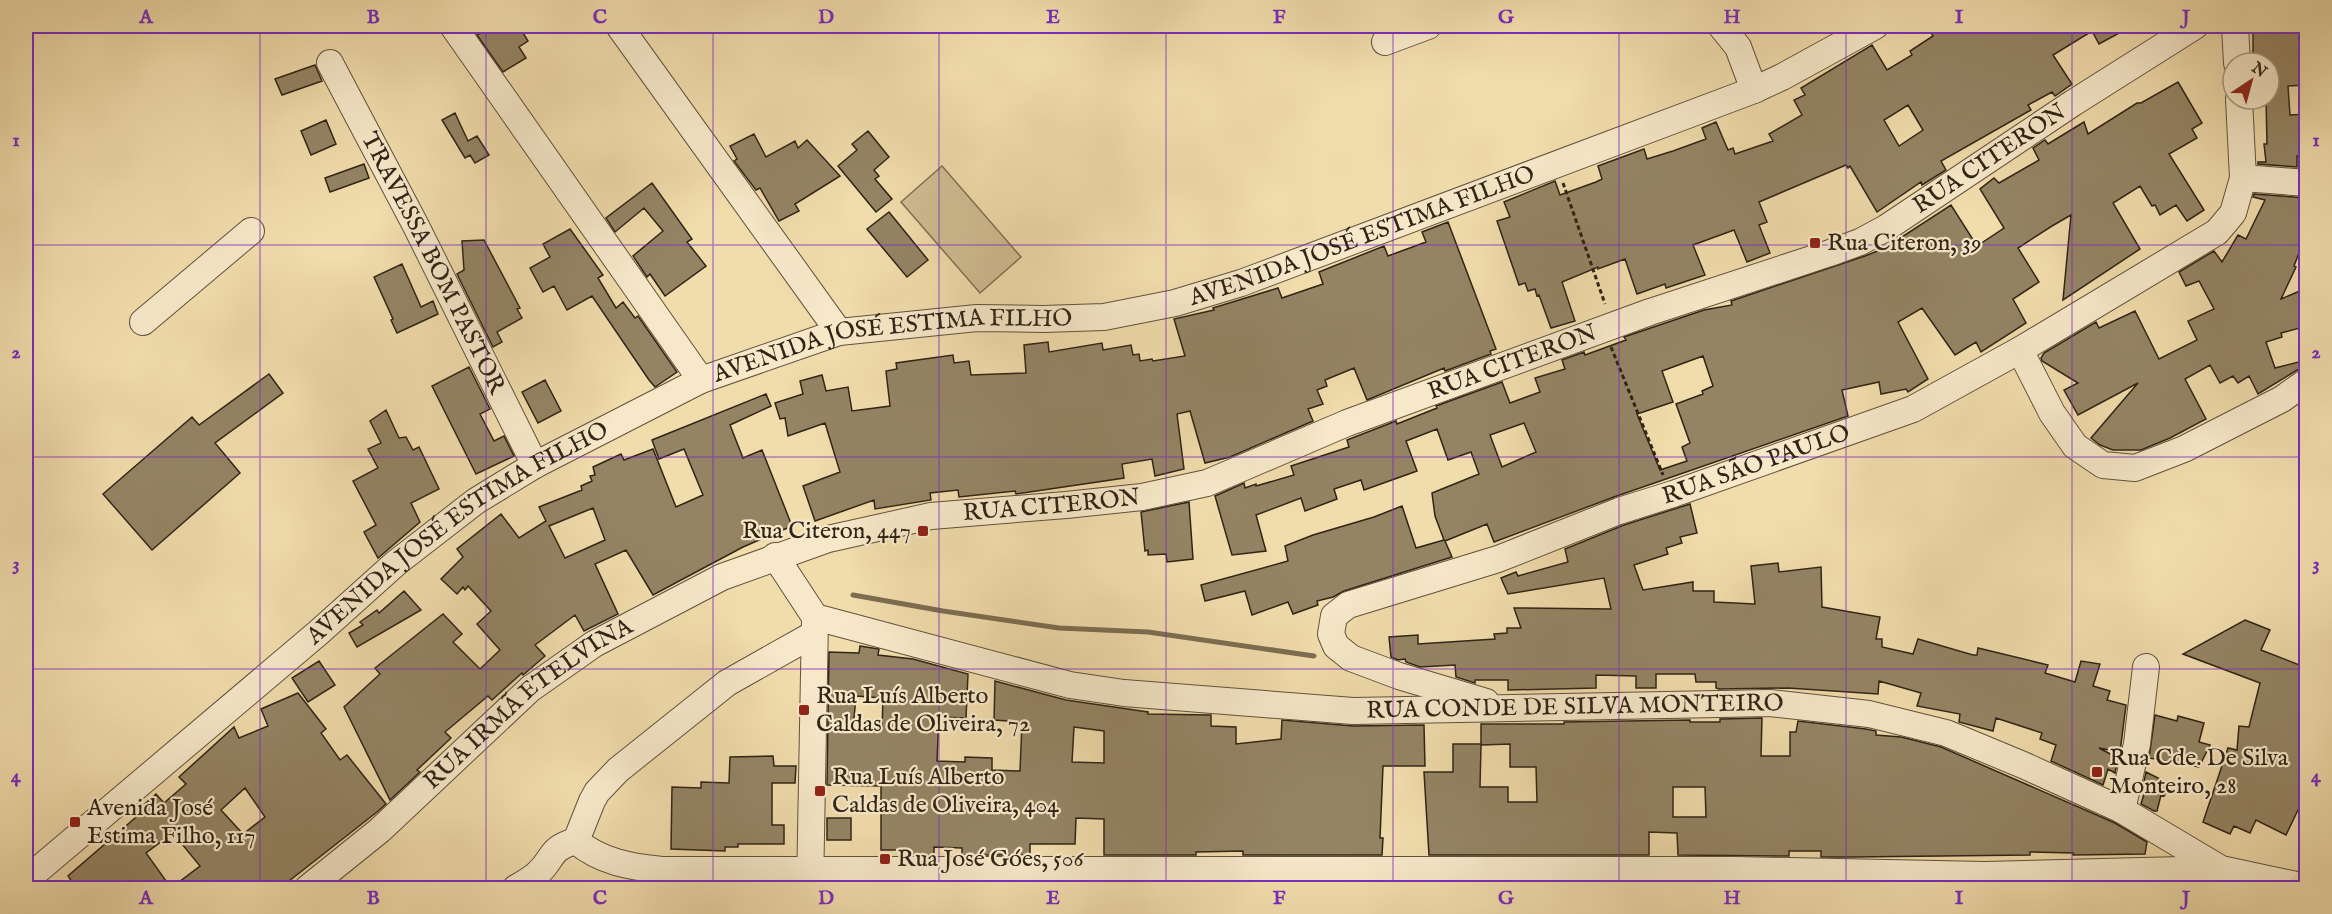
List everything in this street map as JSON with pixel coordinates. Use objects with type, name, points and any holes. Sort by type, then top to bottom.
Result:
[{"type":"street","points":[[453,26],[701,380]]},
{"type":"street","points":[[619,26],[839,332]]},
{"type":"street","points":[[1385,42],[1428,26]]},
{"type":"street","points":[[1721,26],[1739,36],[1754,90]]},
{"type":"street","name":"AVENIDA JOSÉ ESTIMA FILHO","points":[[26,880],[318,633],[396,563],[476,501],[535,465],[701,380],[839,332],[977,318],[1104,317],[1175,303],[1241,284],[1754,90],[1875,26]]},
{"type":"street","name":"RUA CITERON","points":[[775,556],[828,539],[931,516],[1066,506],[1131,498],[1207,483],[1347,423],[1609,327],[1860,242],[1886,228],[2073,103],[2195,26]]},
{"type":"street","points":[[2235,26],[2236,51]]},
{"type":"street","name":"TRAVESSA BOM PASTOR","points":[[330,63],[416,226],[535,465]]},
{"type":"street","name":"RUA SÃO PAULO","points":[[1504,707],[1399,676],[1351,658],[1336,646],[1331,634],[1334,616],[1348,605],[1498,559],[1619,511],[1671,495],[1913,409],[2020,350],[2217,232],[2233,213],[2243,178],[2240,111]]},
{"type":"street","points":[[2243,178],[2307,183]]},
{"type":"street","points":[[143,322],[251,231]]},
{"type":"street","points":[[2020,350],[2052,413],[2074,446],[2103,465],[2135,468],[2184,449],[2282,399],[2307,382]]},
{"type":"street","points":[[775,556],[815,626],[810,880]]},
{"type":"street","name":"RUA IRMÃ ETELVINA","points":[[308,888],[380,830],[530,689],[594,644],[722,576],[775,556]]},
{"type":"street","points":[[576,841],[592,801],[618,770],[727,683],[815,626]]},
{"type":"street","name":"RUA CONDE DE SILVA MONTEIRO","points":[[815,626],[1070,685],[1124,693],[1353,711],[1770,703],[1869,714],[1946,733],[2024,765],[2122,810],[2221,869],[2306,887]]},
{"type":"street","points":[[2122,810],[2140,723],[2146,667]]},
{"type":"street","points":[[576,841],[598,856],[635,868],[810,880],[1743,879],[1990,882],[2221,869]]},
{"type":"street","points":[[516,888],[538,873],[562,845],[576,841]]},
{"type":"path","points":[[1557,165],[1609,327],[1671,495]]},
{"type":"shaded area","points":[[942,166],[1021,257],[980,293],[901,202]]},
{"type":"building","points":[[493,26],[519,26],[528,41],[519,47],[526,58],[503,72],[477,35]]},
{"type":"building","points":[[1927,26],[2132,26],[2099,44],[2092,31],[2053,55],[2072,84],[2055,96],[2052,92],[2028,105],[2031,110],[1941,161],[1946,170],[1922,185],[1921,182],[1877,212],[1850,166],[1848,168],[1846,165],[1759,202],[1767,222],[1759,225],[1770,253],[1747,262],[1734,230],[1693,245],[1705,275],[1666,288],[1665,284],[1637,294],[1625,259],[1598,269],[1598,267],[1562,282],[1575,321],[1551,328],[1535,289],[1528,291],[1525,283],[1519,285],[1497,221],[1510,217],[1504,202],[1555,181],[1560,195],[1596,182],[1602,179],[1598,166],[1644,149],[1647,159],[1706,139],[1702,128],[1716,122],[1728,150],[1733,148],[1735,154],[1773,141],[1769,134],[1802,115],[1794,100],[1805,95],[1801,88],[1872,45],[1887,70],[1912,55],[1910,51],[1933,36]],"holes":[[[1908,105],[1923,130],[1899,146],[1884,120]]]},
{"type":"building","points":[[2253,26],[2270,26],[2271,31],[2307,26],[2307,85],[2288,86],[2290,115],[2307,114],[2307,156],[2297,156],[2297,167],[2258,164],[2258,162],[2266,162],[2264,144],[2267,144],[2266,111],[2281,111],[2281,51],[2253,51]]},
{"type":"building","points":[[315,65],[322,81],[282,95],[275,79]]},
{"type":"building","points":[[2178,82],[2202,123],[2192,129],[2197,138],[2169,154],[2204,210],[2187,221],[2176,205],[2160,215],[2140,186],[2113,203],[2140,249],[2063,300],[2071,215],[2052,226],[2018,248],[2039,282],[2013,299],[2026,323],[1981,352],[1976,342],[1955,355],[1922,308],[1898,322],[1928,379],[1908,392],[1906,389],[1881,394],[1879,382],[1842,390],[1848,416],[1614,497],[1494,542],[1487,524],[1445,541],[1452,557],[1344,591],[1333,597],[1317,601],[1318,605],[1293,614],[1288,602],[1252,615],[1245,591],[1205,601],[1201,585],[1288,561],[1285,546],[1402,506],[1416,548],[1444,540],[1435,516],[1432,493],[1479,474],[1471,452],[1448,460],[1437,429],[1406,441],[1417,471],[1364,490],[1361,480],[1334,489],[1337,499],[1305,511],[1301,498],[1256,515],[1266,551],[1232,555],[1215,496],[1244,483],[1245,488],[1294,475],[1291,466],[1349,447],[1347,440],[1396,421],[1397,424],[1437,408],[1436,406],[1502,382],[1510,403],[1540,392],[1535,378],[1565,369],[1562,360],[1584,352],[1585,355],[1626,340],[1624,337],[1704,310],[1732,305],[1731,301],[1865,256],[1885,248],[1951,205],[1977,246],[2004,228],[1980,189],[1994,178],[1999,183],[2039,160],[2033,148],[2045,140],[2048,144],[2084,122],[2088,134],[2137,103],[2141,103]],"holes":[[[1703,356],[1713,386],[1702,391],[1703,394],[1676,404],[1690,443],[1682,447],[1687,461],[1660,470],[1637,414],[1673,402],[1662,371]],[[1524,423],[1536,452],[1502,467],[1490,435]]]},
{"type":"building","points":[[455,113],[468,141],[477,136],[489,155],[475,163],[470,155],[465,158],[442,120]]},
{"type":"building","points":[[326,120],[336,144],[311,155],[301,131]]},
{"type":"building","points":[[868,131],[889,157],[874,170],[879,176],[875,179],[892,199],[876,212],[838,166],[857,150],[852,144]]},
{"type":"building","points":[[754,134],[766,157],[795,141],[798,148],[807,140],[840,176],[795,204],[799,211],[779,221],[760,188],[756,190],[734,161],[737,159],[730,146]]},
{"type":"building","points":[[364,164],[369,178],[330,192],[325,178]]},
{"type":"building","points":[[652,183],[692,239],[687,242],[706,266],[665,296],[650,274],[647,277],[633,256],[663,231],[644,208],[615,232],[606,218]]},
{"type":"building","points":[[2254,194],[2307,198],[2307,232],[2294,266],[2296,267],[2281,299],[2307,288],[2307,326],[2281,333],[2282,337],[2266,342],[2275,368],[2307,360],[2307,367],[2297,370],[2258,394],[2249,376],[2238,383],[2233,376],[2220,383],[2210,365],[2185,379],[2206,419],[2141,450],[2113,450],[2100,445],[2091,438],[2138,383],[2078,415],[2064,390],[2078,383],[2042,361],[2044,353],[2096,322],[2099,328],[2135,311],[2159,359],[2197,340],[2188,321],[2214,309],[2199,281],[2186,286],[2179,272],[2214,251],[2222,262],[2238,235],[2246,239],[2265,200],[2253,197]]},
{"type":"building","points":[[889,212],[928,260],[907,277],[867,229]]},
{"type":"building","points":[[1448,222],[1496,349],[1490,351],[1491,354],[1445,371],[1444,368],[1367,400],[1354,368],[1325,380],[1327,386],[1317,390],[1323,404],[1308,409],[1313,421],[1230,457],[1205,463],[1190,411],[1177,414],[1184,469],[1155,476],[1152,459],[1122,464],[1124,478],[1016,494],[1015,491],[959,497],[958,490],[930,493],[931,500],[875,509],[874,500],[815,521],[803,486],[840,472],[825,423],[788,436],[785,418],[780,419],[775,403],[803,394],[800,381],[822,375],[826,391],[848,387],[852,411],[890,406],[886,371],[897,369],[896,363],[953,355],[954,363],[969,361],[971,375],[1026,373],[1024,345],[1048,342],[1049,352],[1102,343],[1103,350],[1131,345],[1133,355],[1139,354],[1140,361],[1185,356],[1174,319],[1214,310],[1213,308],[1278,288],[1282,298],[1323,284],[1319,272],[1384,246],[1388,256],[1426,242],[1422,232]]},
{"type":"building","points":[[570,229],[603,275],[598,278],[616,308],[623,302],[635,318],[638,316],[677,372],[655,387],[592,296],[567,310],[554,286],[543,292],[530,268],[550,257],[543,244]]},
{"type":"building","points":[[484,240],[520,308],[517,309],[522,318],[497,332],[502,342],[493,347],[457,274],[464,270],[462,241]]},
{"type":"building","points":[[402,264],[421,307],[433,301],[438,314],[397,333],[374,277]]},
{"type":"building","points":[[469,367],[490,409],[480,414],[494,441],[504,436],[514,456],[476,474],[432,386]]},
{"type":"building","points":[[269,374],[283,393],[215,443],[240,473],[152,550],[103,494],[192,417],[199,425]]},
{"type":"building","points":[[545,380],[561,411],[538,423],[522,392]]},
{"type":"building","points":[[766,394],[771,406],[730,425],[743,458],[762,450],[792,526],[743,547],[653,595],[626,550],[595,564],[618,614],[584,631],[575,615],[535,645],[545,656],[492,700],[488,696],[445,732],[451,738],[390,800],[344,707],[380,674],[375,668],[443,614],[462,634],[453,642],[480,669],[500,650],[477,624],[491,611],[468,586],[465,590],[463,587],[457,594],[441,579],[463,557],[457,549],[501,514],[519,538],[546,521],[539,507],[582,490],[581,486],[592,481],[590,476],[595,475],[593,467],[621,454],[624,460],[653,449],[676,507],[703,495],[684,449],[659,459],[652,440]],"holes":[[[593,508],[605,540],[565,558],[549,526]]]},
{"type":"building","points":[[386,410],[399,438],[406,437],[413,450],[419,447],[439,489],[411,503],[420,522],[378,558],[364,532],[376,525],[353,481],[378,468],[368,449],[381,443],[370,421]]},
{"type":"building","points":[[1189,502],[1193,559],[1167,562],[1166,554],[1148,555],[1148,550],[1145,551],[1141,512]]},
{"type":"building","points":[[1690,504],[1697,533],[1680,537],[1682,543],[1666,548],[1668,554],[1634,565],[1643,590],[1693,582],[1693,591],[1714,591],[1714,602],[1755,604],[1751,566],[1778,563],[1779,572],[1821,567],[1822,607],[1880,617],[1876,639],[1882,639],[1882,647],[1913,654],[1918,639],[1973,655],[1977,655],[1978,648],[2048,665],[2045,673],[2075,682],[2081,661],[2100,664],[2093,686],[2110,691],[2107,700],[2126,705],[2120,752],[2099,748],[2118,758],[2115,773],[2108,769],[2103,785],[2051,761],[2056,745],[2040,739],[2042,733],[1996,718],[1993,731],[1959,722],[1960,714],[1917,706],[1921,693],[1879,681],[1878,694],[1788,688],[1719,689],[1716,688],[1716,682],[1696,682],[1695,674],[1656,674],[1656,688],[1636,688],[1636,676],[1596,675],[1596,688],[1508,690],[1508,680],[1475,680],[1475,683],[1456,677],[1455,665],[1420,667],[1406,662],[1405,659],[1398,660],[1391,657],[1389,637],[1418,635],[1418,644],[1495,639],[1494,634],[1507,633],[1507,628],[1521,628],[1514,608],[1611,609],[1604,578],[1508,594],[1501,578],[1516,572],[1518,576],[1568,562],[1565,549],[1624,525]]},
{"type":"building","points":[[404,591],[421,610],[357,647],[349,633],[363,625],[360,622],[377,610],[379,613]]},
{"type":"building","points":[[2245,620],[2270,630],[2261,650],[2307,668],[2307,791],[2286,835],[2256,820],[2250,833],[2234,826],[2230,834],[2203,822],[2228,748],[2237,750],[2239,726],[2249,727],[2260,683],[2183,654]]},
{"type":"building","points":[[860,646],[879,649],[878,655],[913,659],[968,674],[966,718],[939,717],[937,761],[965,762],[965,757],[992,758],[992,770],[1020,771],[1022,722],[994,720],[995,681],[1066,700],[1148,712],[1148,714],[1211,715],[1211,726],[1236,727],[1236,744],[1281,739],[1282,720],[1353,726],[1424,725],[1425,766],[1383,766],[1380,838],[1383,838],[1382,855],[1243,855],[1243,851],[1196,852],[1196,855],[1104,855],[1104,819],[1076,818],[1075,844],[1030,844],[1030,855],[962,855],[962,848],[934,847],[934,855],[907,854],[907,850],[881,850],[881,786],[827,785],[829,652],[859,653]],"holes":[[[856,696],[883,698],[882,730],[853,730]],[[1074,727],[1104,731],[1104,763],[1072,762]]]},
{"type":"building","points":[[319,661],[335,685],[308,702],[292,678]]},
{"type":"building","points":[[298,693],[326,729],[321,733],[340,760],[347,755],[386,804],[280,888],[171,888],[76,888],[68,876],[142,812],[139,809],[156,794],[164,803],[186,784],[179,777],[234,727],[239,738],[268,726],[261,709]],"holes":[[[245,788],[265,817],[243,834],[221,810]],[[173,833],[200,866],[171,888],[146,853]]]},
{"type":"building","points":[[2155,715],[2177,721],[2178,716],[2204,723],[2199,742],[2210,745],[2199,767],[2149,758]]},
{"type":"building","points":[[1762,718],[1761,756],[1790,756],[1790,732],[1796,732],[1798,721],[1866,729],[1876,731],[1876,735],[1901,737],[1941,747],[2115,823],[2147,842],[2145,854],[2073,855],[2073,853],[2030,852],[2030,855],[1821,857],[1821,851],[1789,851],[1789,856],[1678,855],[1677,833],[1649,832],[1649,855],[1429,855],[1424,772],[1453,772],[1453,744],[1481,744],[1481,724],[1690,720],[1690,722],[1720,722],[1720,719]],"holes":[[[1510,744],[1510,767],[1536,767],[1537,802],[1508,802],[1508,787],[1480,787],[1481,745]],[[1673,787],[1705,787],[1706,817],[1673,817]]]},
{"type":"building","points":[[773,756],[774,766],[796,766],[795,783],[772,783],[772,825],[784,825],[784,844],[738,844],[738,847],[725,847],[725,851],[671,849],[672,787],[701,788],[701,782],[729,783],[730,757]]},
{"type":"building","points":[[2146,772],[2170,784],[2164,796],[2161,795],[2157,811],[2141,804],[2146,787],[2143,786]]},
{"type":"building","points":[[827,818],[851,818],[851,840],[827,840]]},
{"type":"building","points":[[962,885],[1030,885],[1030,888],[962,888]]},
{"type":"building","points":[[1104,885],[1148,885],[1148,888],[1104,888]]},
{"type":"building","points":[[1678,885],[1721,885],[1720,888],[1679,888]]},
{"type":"waterway","points":[[853,595],[1059,628],[1148,632],[1314,656]]},
{"type":"place","name":"Rua Citeron, 39","points":[[1815,243]]},
{"type":"place","name":"Rua Citeron, 447","points":[[923,531]]},
{"type":"place","name":"Rua Luís Alberto Caldas de Oliveira, 72","points":[[804,710]]},
{"type":"place","name":"Rua Cde. De Silva Monteiro, 28","points":[[2097,772]]},
{"type":"place","name":"Rua Luís Alberto Caldas de Oliveira, 404","points":[[820,791]]},
{"type":"place","name":"Avenida José Estima Filho, 117","points":[[75,822]]},
{"type":"place","name":"Rua José Góes, 506","points":[[885,859]]}]
